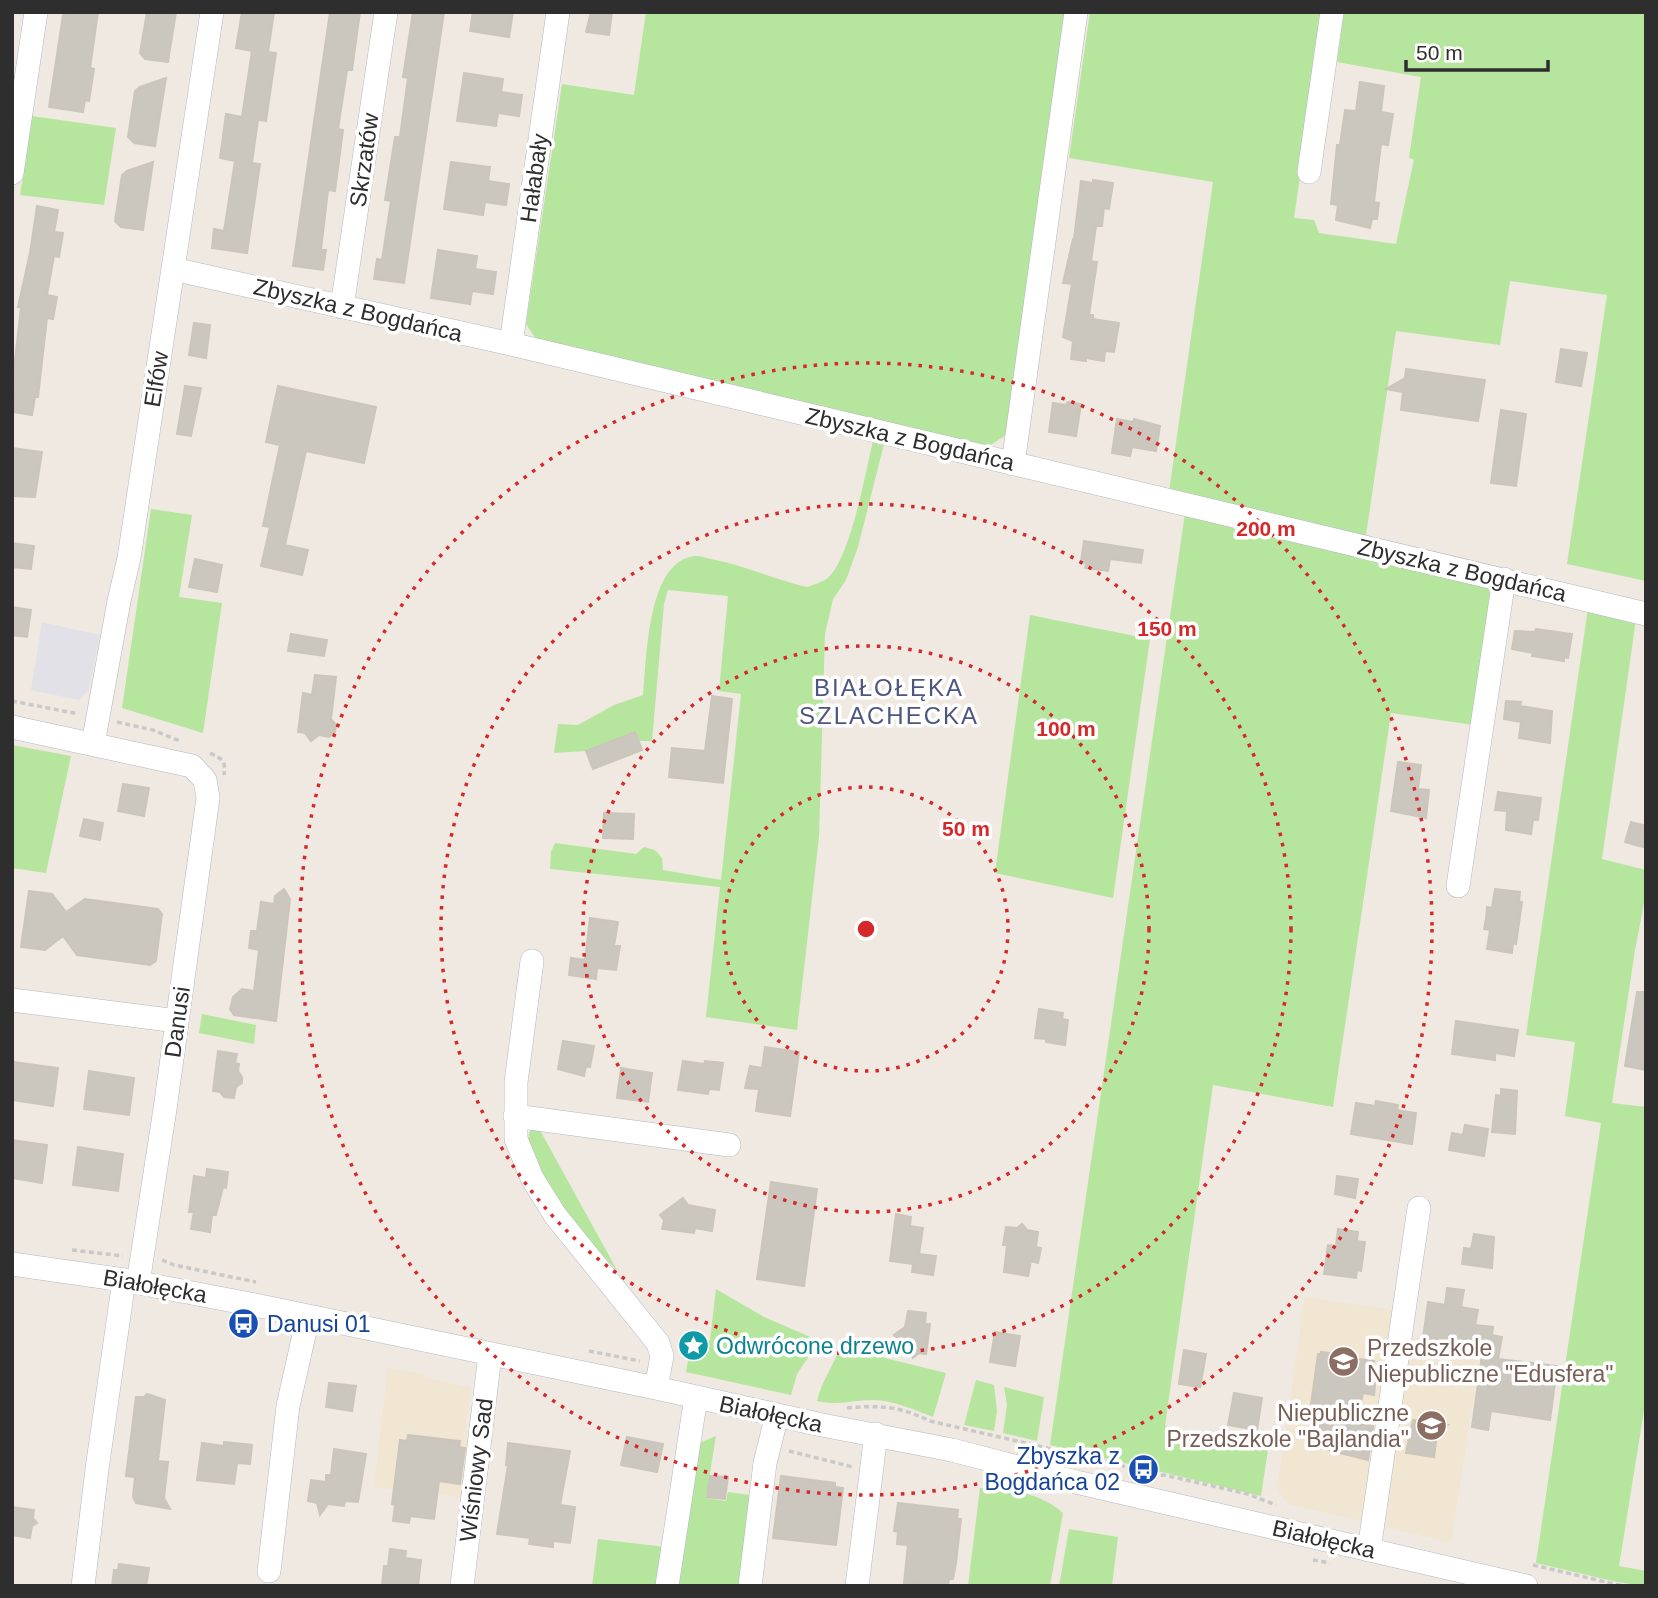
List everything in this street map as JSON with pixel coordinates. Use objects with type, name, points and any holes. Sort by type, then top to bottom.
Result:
[{"type":"street","points":[[12,173],[36,12]]},
{"type":"street","name":"Elfów","points":[[93,744],[129,558],[212,12]]},
{"type":"street","name":"Skrzatów","points":[[342,307],[386,12]]},
{"type":"street","name":"Hałabały","points":[[511,344],[558,12]]},
{"type":"street","points":[[1013,464],[1076,12]]},
{"type":"street","points":[[1309,172],[1332,12]]},
{"type":"street","name":"Zbyszka z Bogdańca","points":[[173,268],[511,344],[1646,614]]},
{"type":"street","points":[[1458,886],[1504,579]]},
{"type":"street","points":[[12,727],[93,744]]},
{"type":"street","name":"Danusi","points":[[83,1586],[99,1456],[131,1282],[143,1256],[208,798],[205,779],[192,766],[93,744]]},
{"type":"street","points":[[532,961],[516,1082],[516,1139],[532,1178],[555,1215],[658,1343],[662,1356],[656,1388]]},
{"type":"street","points":[[12,1000],[177,1021]]},
{"type":"street","points":[[515,1116],[729,1145]]},
{"type":"street","points":[[1370,1550],[1419,1208]]},
{"type":"street","name":"Białołęcka","points":[[12,1264],[131,1282],[656,1388],[952,1450],[1076,1482],[1370,1550],[1526,1575]]},
{"type":"street","points":[[269,1571],[288,1406],[308,1317]]},
{"type":"street","name":"Wiśniowy Sad","points":[[462,1586],[490,1355]]},
{"type":"street","points":[[667,1586],[696,1397]]},
{"type":"street","points":[[750,1586],[765,1463],[777,1415]]},
{"type":"street","points":[[857,1586],[876,1434]]},
{"type":"path","points":[[62,1248],[143,1256]]},
{"type":"path","points":[[835,1409],[879,1405],[910,1411],[930,1421],[1121,1465],[1133,1471],[1164,1475],[1248,1494],[1286,1508]]},
{"type":"path","points":[[1526,1575],[1623,1586]]},
{"type":"shaded area","points":[[42,622],[100,635],[89,690],[79,700],[31,690]]},
{"type":"shaded area","points":[[1305,1297],[1400,1311],[1369,1523],[1288,1504],[1277,1489]]},
{"type":"shaded area","name":"Niepubliczne Przedszkole \"Bajlandia\"","points":[[1408,1336],[1481,1347],[1451,1543],[1385,1527],[1389,1507],[1383,1505]]},
{"type":"shaded area","points":[[388,1368],[424,1374],[424,1377],[471,1388],[464,1436],[469,1437],[461,1497],[374,1487]]},
{"type":"green space","points":[[646,12],[1067,12],[1006,435],[986,448],[536,339],[526,324],[562,84],[634,95]]},
{"type":"green space","points":[[1090,12],[1324,12],[1294,218],[1314,220],[1319,233],[1396,244],[1414,159],[1409,158],[1421,77],[1337,62],[1344,12],[1646,12],[1646,581],[1567,564],[1607,295],[1510,281],[1500,345],[1396,331],[1365,542],[1169,492],[1213,182],[1069,158]]},
{"type":"green space","points":[[32,116],[116,128],[104,205],[20,195]]},
{"type":"green space","points":[[873,441],[884,444],[858,547],[846,580],[833,599],[825,634],[819,837],[797,1030],[706,1017],[720,887],[550,869],[551,852],[555,843],[636,854],[644,847],[655,850],[662,858],[663,870],[721,880],[741,694],[719,691],[728,596],[668,590],[664,604],[652,741],[639,741],[634,732],[586,751],[554,753],[558,724],[578,725],[614,705],[643,695],[649,635],[659,590],[668,573],[681,560],[701,556],[807,587],[828,578],[844,552],[850,534]]},
{"type":"green space","points":[[151,509],[192,515],[179,597],[222,603],[203,733],[122,708]]},
{"type":"green space","points":[[1185,513],[1490,588],[1493,594],[1474,725],[1391,713],[1333,1107],[1213,1085],[1165,1426],[1268,1450],[1261,1496],[1050,1445]]},
{"type":"green space","points":[[1588,608],[1636,619],[1602,859],[1646,870],[1646,893],[1612,1103],[1646,1107],[1646,1398],[1619,1566],[1646,1571],[1646,1586],[1536,1563],[1601,1123],[1565,1116],[1575,1042],[1526,1035]]},
{"type":"green space","points":[[1030,615],[1150,639],[1113,898],[995,873]]},
{"type":"green space","points":[[12,745],[71,756],[46,873],[12,868]]},
{"type":"green space","points":[[202,1014],[256,1025],[254,1044],[199,1033]]},
{"type":"green space","points":[[536,1123],[618,1272],[568,1217],[528,1150],[529,1133]]},
{"type":"green space","points":[[716,1289],[764,1317],[815,1339],[814,1349],[797,1374],[791,1395],[686,1372],[691,1343],[696,1347],[710,1340]]},
{"type":"green space","points":[[840,1347],[946,1373],[933,1417],[881,1400],[833,1403],[817,1401]]},
{"type":"green space","points":[[976,1380],[994,1385],[997,1411],[994,1431],[964,1425]]},
{"type":"green space","points":[[1004,1387],[1044,1397],[1037,1441],[1003,1433],[1007,1405]]},
{"type":"green space","points":[[716,1436],[706,1498],[726,1501],[728,1492],[750,1495],[739,1586],[672,1586],[695,1445]]},
{"type":"green space","points":[[980,1488],[1013,1491],[1035,1497],[1063,1513],[1050,1586],[968,1586]]},
{"type":"green space","points":[[1069,1529],[1118,1537],[1112,1586],[1059,1586]]},
{"type":"green space","points":[[598,1539],[665,1547],[658,1586],[592,1586]]},
{"type":"building","points":[[67,12],[98,12],[90,68],[94,69],[89,101],[85,100],[83,112],[49,107],[63,15]]},
{"type":"building","points":[[147,12],[176,12],[168,62],[145,59],[140,53]]},
{"type":"building","points":[[242,12],[274,12],[268,52],[276,53],[266,121],[258,120],[252,163],[260,164],[247,253],[212,248],[214,229],[224,231],[235,161],[220,158],[226,114],[242,117],[252,51],[236,48]]},
{"type":"building","points":[[330,12],[360,12],[352,70],[347,70],[338,129],[343,130],[335,191],[328,190],[321,250],[326,250],[323,270],[293,266]]},
{"type":"building","points":[[413,12],[444,12],[404,283],[374,279],[377,259],[382,260],[391,201],[385,200],[395,137],[400,137],[408,78],[403,77]]},
{"type":"building","points":[[473,12],[513,12],[509,37],[470,31]]},
{"type":"building","points":[[591,12],[612,12],[609,35],[586,32]]},
{"type":"building","points":[[464,73],[503,79],[501,92],[522,95],[519,116],[498,113],[496,126],[457,121]]},
{"type":"building","points":[[166,78],[155,146],[134,143],[128,137],[135,91]]},
{"type":"building","points":[[1360,82],[1384,86],[1381,112],[1393,114],[1388,145],[1381,144],[1374,202],[1379,203],[1377,219],[1372,219],[1370,228],[1336,220],[1338,205],[1331,204],[1337,145],[1340,145],[1345,110],[1356,111]]},
{"type":"building","points":[[153,162],[143,230],[121,227],[115,221],[122,175]]},
{"type":"building","points":[[451,162],[490,167],[488,181],[509,184],[506,205],[485,202],[483,215],[444,209]]},
{"type":"building","points":[[1093,180],[1113,183],[1109,209],[1104,208],[1102,226],[1096,226],[1091,261],[1097,262],[1089,315],[1093,315],[1093,319],[1119,323],[1114,352],[1105,351],[1104,361],[1071,359],[1073,341],[1063,337],[1072,284],[1063,283],[1074,239],[1081,181],[1093,183]]},
{"type":"building","points":[[37,206],[58,210],[54,232],[63,233],[59,257],[54,256],[47,295],[57,297],[53,319],[47,318],[38,397],[35,397],[32,415],[13,412],[13,378],[21,307],[18,307]]},
{"type":"building","points":[[438,250],[477,256],[475,269],[496,272],[493,294],[472,291],[470,304],[431,298]]},
{"type":"building","points":[[194,323],[210,325],[206,358],[189,355]]},
{"type":"building","points":[[1561,349],[1587,353],[1581,386],[1556,382]]},
{"type":"building","points":[[1406,369],[1485,380],[1478,421],[1401,410],[1403,392],[1386,389],[1405,378]]},
{"type":"building","points":[[185,386],[201,388],[191,436],[177,434]]},
{"type":"building","points":[[278,386],[376,407],[364,463],[306,451],[285,545],[308,550],[302,575],[261,566],[270,527],[263,526],[280,445],[266,442]]},
{"type":"building","points":[[1068,402],[1081,404],[1076,436],[1049,432],[1053,403],[1065,405]]},
{"type":"building","points":[[1501,410],[1526,414],[1516,486],[1491,483]]},
{"type":"building","points":[[1117,419],[1133,422],[1134,419],[1160,426],[1156,451],[1132,447],[1130,456],[1112,453]]},
{"type":"building","points":[[12,448],[42,452],[35,497],[12,496]]},
{"type":"building","points":[[1084,541],[1143,550],[1141,563],[1110,559],[1108,571],[1085,568],[1086,563],[1081,562]]},
{"type":"building","points":[[12,543],[34,546],[31,569],[12,567]]},
{"type":"building","points":[[195,559],[222,565],[217,592],[189,587]]},
{"type":"building","points":[[12,607],[31,610],[27,637],[12,635]]},
{"type":"building","points":[[1536,629],[1572,634],[1568,658],[1564,657],[1564,661],[1532,656],[1533,653],[1512,649],[1515,631],[1535,632]]},
{"type":"building","points":[[291,634],[327,640],[324,656],[288,651]]},
{"type":"building","points":[[315,675],[336,677],[331,719],[336,725],[335,732],[329,737],[319,735],[311,741],[305,733],[298,732],[303,693],[312,695]]},
{"type":"building","points":[[712,696],[732,699],[723,783],[669,777],[672,748],[705,751]]},
{"type":"building","points":[[1506,701],[1521,702],[1520,706],[1552,711],[1550,743],[1519,738],[1521,722],[1504,719]]},
{"type":"building","points":[[635,732],[642,750],[593,769],[586,751]]},
{"type":"building","points":[[1398,762],[1421,765],[1418,789],[1429,790],[1426,818],[1391,811]]},
{"type":"building","points":[[123,784],[149,788],[144,816],[118,811]]},
{"type":"building","points":[[1498,792],[1541,798],[1538,820],[1533,820],[1531,834],[1506,830],[1507,811],[1495,810]]},
{"type":"building","points":[[604,813],[634,814],[633,839],[603,838]]},
{"type":"building","points":[[84,819],[103,823],[100,840],[80,836]]},
{"type":"building","points":[[1631,822],[1646,826],[1646,848],[1625,842]]},
{"type":"building","points":[[284,889],[290,899],[276,1021],[234,1015],[230,1009],[233,997],[242,989],[254,991],[259,950],[249,948],[251,931],[257,931],[261,902],[274,904],[275,896]]},
{"type":"building","points":[[1495,889],[1520,892],[1519,902],[1522,902],[1516,944],[1513,943],[1512,953],[1487,949],[1490,930],[1484,929],[1487,907],[1492,908]]},
{"type":"building","points":[[29,891],[52,894],[66,912],[85,899],[158,909],[162,914],[156,961],[150,965],[77,955],[63,936],[45,950],[21,947]]},
{"type":"building","points":[[590,918],[618,922],[614,946],[620,946],[616,970],[597,968],[596,979],[569,975],[571,958],[585,960]]},
{"type":"building","points":[[1637,992],[1646,992],[1646,1070],[1625,1066]]},
{"type":"building","points":[[1039,1009],[1063,1013],[1062,1019],[1068,1020],[1065,1045],[1035,1038]]},
{"type":"building","points":[[1456,1021],[1518,1030],[1514,1056],[1495,1053],[1495,1060],[1452,1054]]},
{"type":"building","points":[[563,1041],[594,1046],[590,1067],[586,1066],[584,1076],[558,1069]]},
{"type":"building","points":[[765,1047],[799,1052],[790,1116],[756,1111],[759,1089],[745,1088],[750,1066],[762,1068]]},
{"type":"building","points":[[218,1051],[237,1054],[235,1063],[239,1064],[242,1083],[236,1087],[234,1098],[224,1097],[220,1092],[213,1091]]},
{"type":"building","points":[[683,1061],[723,1063],[719,1090],[709,1089],[708,1094],[678,1090]]},
{"type":"building","points":[[14,1062],[58,1068],[53,1106],[12,1100]]},
{"type":"building","points":[[621,1068],[652,1073],[648,1102],[617,1098]]},
{"type":"building","points":[[89,1071],[134,1078],[129,1115],[84,1109]]},
{"type":"building","points":[[1501,1089],[1517,1091],[1515,1134],[1492,1132],[1496,1095],[1501,1096]]},
{"type":"building","points":[[1376,1101],[1398,1105],[1397,1110],[1416,1113],[1412,1144],[1351,1134],[1356,1103],[1375,1106]]},
{"type":"building","points":[[1465,1125],[1488,1129],[1484,1156],[1449,1150],[1452,1133],[1463,1135]]},
{"type":"building","points":[[12,1140],[47,1145],[42,1183],[12,1178]]},
{"type":"building","points":[[78,1147],[123,1154],[118,1191],[73,1185]]},
{"type":"building","points":[[207,1169],[228,1172],[226,1188],[223,1187],[216,1215],[212,1215],[210,1232],[191,1229],[194,1212],[189,1212],[194,1176],[206,1178]]},
{"type":"building","points":[[1337,1176],[1358,1179],[1355,1198],[1335,1194]]},
{"type":"building","points":[[771,1182],[817,1189],[804,1286],[757,1279]]},
{"type":"building","points":[[683,1198],[688,1205],[715,1210],[712,1231],[695,1228],[694,1233],[662,1229],[664,1220],[660,1215]]},
{"type":"building","points":[[896,1214],[911,1217],[910,1226],[923,1228],[919,1254],[936,1256],[933,1275],[912,1272],[913,1264],[890,1261]]},
{"type":"building","points":[[1022,1224],[1027,1230],[1038,1232],[1036,1247],[1041,1248],[1038,1263],[1031,1261],[1028,1276],[1004,1272],[1007,1245],[1003,1245],[1006,1227],[1017,1228]]},
{"type":"building","points":[[1338,1229],[1358,1232],[1357,1241],[1365,1242],[1361,1271],[1357,1270],[1356,1278],[1324,1274],[1328,1245],[1336,1246]]},
{"type":"building","points":[[1474,1234],[1494,1237],[1492,1268],[1462,1264],[1464,1248],[1471,1249]]},
{"type":"building","points":[[1447,1288],[1464,1290],[1461,1307],[1478,1310],[1475,1325],[1493,1327],[1492,1335],[1502,1337],[1498,1359],[1557,1366],[1550,1420],[1491,1411],[1488,1430],[1472,1427],[1483,1347],[1423,1338],[1428,1302],[1445,1305]]},
{"type":"building","points":[[908,1311],[926,1313],[925,1324],[930,1324],[926,1354],[919,1353],[913,1358],[909,1352],[897,1350],[898,1340],[894,1335],[905,1327]]},
{"type":"building","points":[[995,1332],[1020,1336],[1015,1366],[990,1362]]},
{"type":"building","points":[[1184,1350],[1206,1354],[1200,1387],[1179,1384]]},
{"type":"building","points":[[1321,1352],[1374,1361],[1374,1395],[1363,1393],[1356,1424],[1373,1426],[1368,1460],[1312,1446],[1317,1413],[1310,1412],[1318,1354]]},
{"type":"building","points":[[329,1383],[356,1386],[352,1411],[326,1407]]},
{"type":"building","points":[[1234,1393],[1262,1398],[1257,1430],[1228,1425]]},
{"type":"building","points":[[147,1394],[165,1400],[158,1461],[168,1462],[164,1498],[170,1509],[136,1503],[133,1497],[135,1477],[126,1476],[136,1397],[144,1397]]},
{"type":"building","points":[[1413,1420],[1448,1425],[1437,1434],[1434,1457],[1406,1453]]},
{"type":"building","points":[[408,1435],[460,1441],[459,1447],[465,1448],[460,1484],[439,1481],[434,1519],[410,1516],[409,1523],[393,1521],[395,1505],[392,1504],[400,1440],[407,1441]]},
{"type":"building","points":[[627,1437],[663,1444],[657,1472],[621,1465]]},
{"type":"building","points":[[224,1442],[252,1445],[250,1464],[237,1463],[234,1484],[197,1480],[202,1443],[224,1446]]},
{"type":"building","points":[[508,1443],[570,1451],[560,1505],[575,1507],[570,1543],[553,1541],[553,1547],[529,1544],[530,1538],[497,1534],[508,1465]]},
{"type":"building","points":[[334,1449],[366,1454],[358,1502],[345,1501],[344,1506],[328,1504],[320,1515],[317,1503],[308,1501],[311,1480],[326,1482],[326,1475],[331,1475]]},
{"type":"building","points":[[710,1476],[728,1477],[725,1499],[707,1497]]},
{"type":"building","points":[[781,1476],[835,1483],[835,1487],[843,1488],[836,1545],[773,1538]]},
{"type":"building","points":[[898,1503],[958,1510],[957,1519],[961,1519],[956,1563],[953,1579],[949,1579],[948,1586],[904,1583],[908,1545],[897,1544],[898,1532],[894,1531]]},
{"type":"building","points":[[12,1507],[34,1510],[33,1518],[37,1523],[32,1526],[30,1538],[12,1535]]},
{"type":"building","points":[[390,1549],[406,1551],[405,1558],[421,1560],[418,1586],[382,1586],[384,1566],[388,1566]]},
{"type":"building","points":[[119,1564],[149,1568],[146,1586],[112,1586],[114,1570],[118,1570]]},
{"type":"place","name":"Danusi 01","points":[[244,1324]]},
{"type":"place","name":"Odwrócone drzewo","points":[[693,1346]]},
{"type":"place","name":"Przedszkole Niepubliczne \"Edusfera\"","points":[[1344,1361]]},
{"type":"place","name":"Niepubliczne Przedszkole \"Bajlandia\"","points":[[1432,1426]]},
{"type":"place","name":"Zbyszka z Bogdańca 02","points":[[1143,1469]]},
{"type":"district","name":"BIAŁOŁĘKA SZLACHECKA","points":[[889,702]]}]
